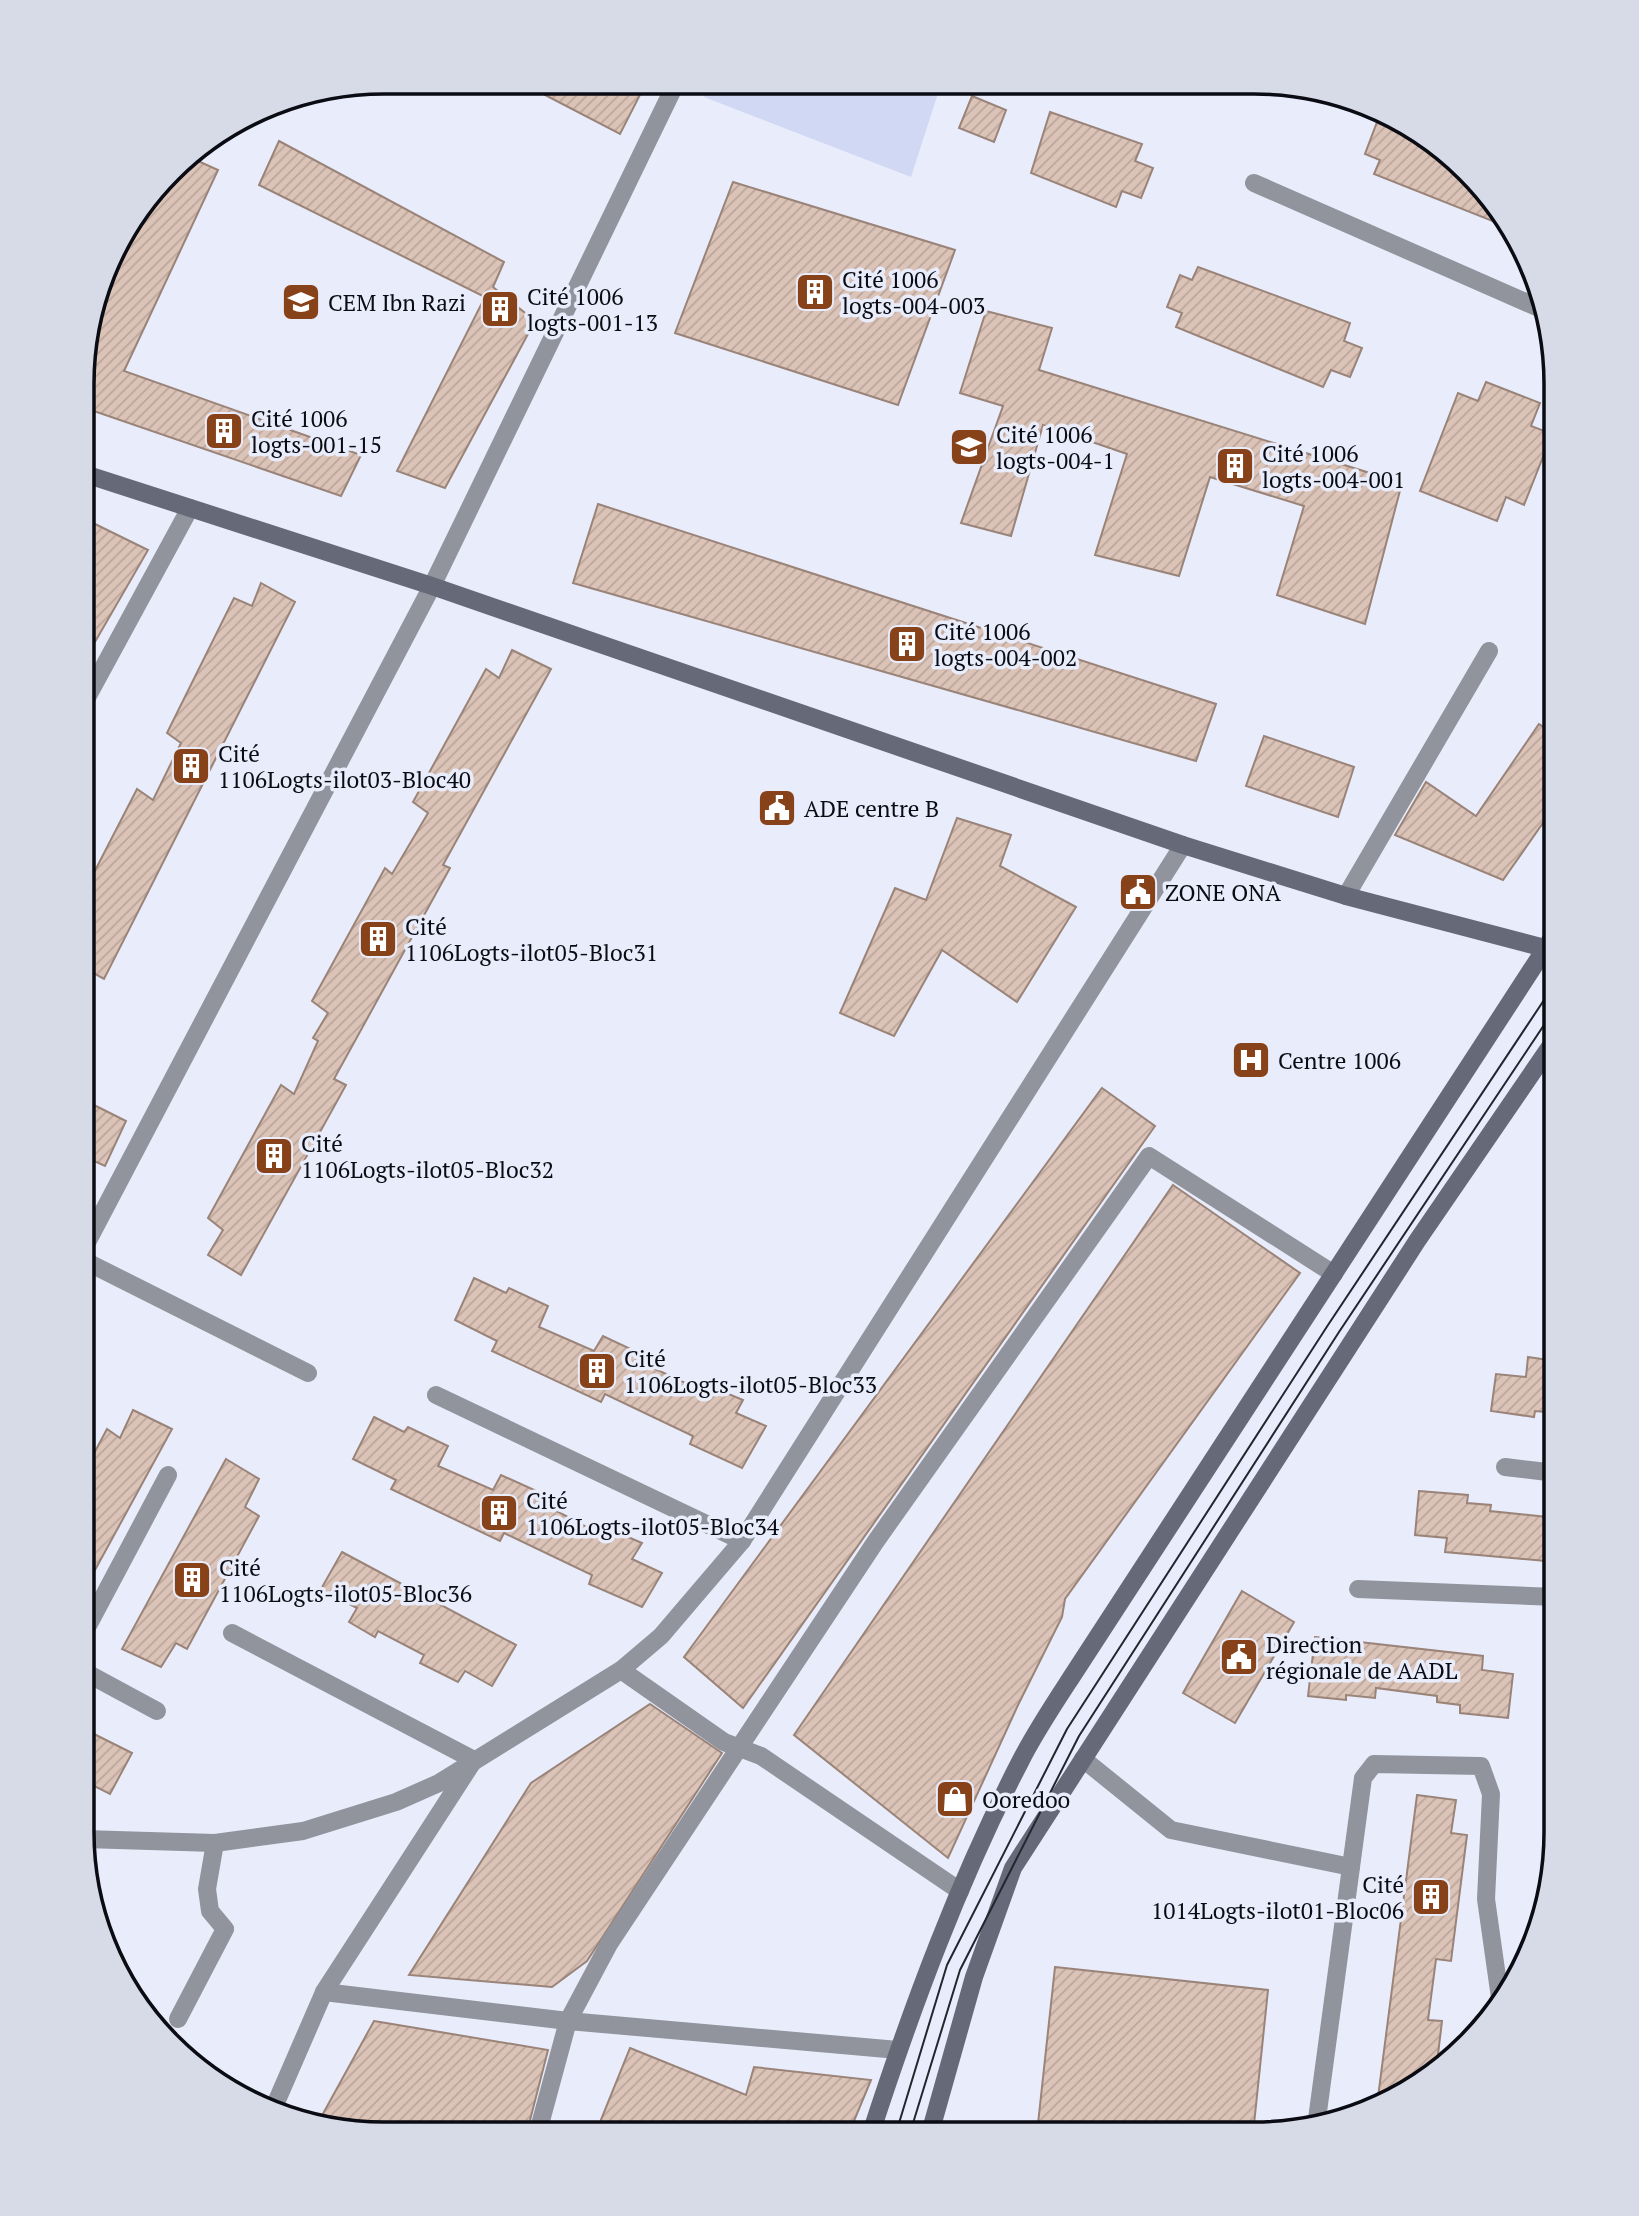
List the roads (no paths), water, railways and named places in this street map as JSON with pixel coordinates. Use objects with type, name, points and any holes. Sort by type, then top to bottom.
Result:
[{"type":"street","points":[[94,1229],[432,586],[671,94]]},
{"type":"street","points":[[1254,183],[1534,306]]},
{"type":"street","points":[[94,477],[432,586],[1183,845],[1346,896],[1545,947]]},
{"type":"street","points":[[94,686],[190,508]]},
{"type":"street","points":[[1346,896],[1489,651]]},
{"type":"street","points":[[94,1839],[215,1843],[303,1831],[396,1802],[439,1783],[621,1670],[661,1636],[742,1541],[1183,845]]},
{"type":"street","points":[[875,2122],[898,2050],[960,1891],[1027,1750],[1078,1667],[1334,1274],[1545,958]]},
{"type":"street","points":[[933,2122],[974,1977],[1013,1868],[1417,1241],[1545,1054]]},
{"type":"street","points":[[541,2122],[568,2021],[609,1944],[876,1541],[1149,1156],[1334,1274]]},
{"type":"street","points":[[94,1266],[308,1373]]},
{"type":"street","points":[[436,1395],[742,1541]]},
{"type":"street","points":[[1505,1467],[1545,1472]]},
{"type":"street","points":[[94,1613],[168,1475]]},
{"type":"street","points":[[1358,1589],[1545,1597]]},
{"type":"street","points":[[232,1633],[474,1759]]},
{"type":"street","points":[[621,1670],[724,1742],[761,1756],[960,1891]]},
{"type":"street","points":[[94,1677],[157,1711]]},
{"type":"street","points":[[277,2100],[324,1992],[474,1759]]},
{"type":"street","points":[[1083,1759],[1171,1830],[1351,1867]]},
{"type":"street","points":[[1318,2115],[1363,1778],[1374,1763],[1481,1766],[1491,1794],[1486,1899],[1499,1989]]},
{"type":"street","points":[[178,2019],[225,1929],[210,1911],[207,1889],[215,1843]]},
{"type":"street","points":[[324,1992],[568,2021],[898,2050]]},
{"type":"tram line","points":[[899,2122],[947,1965],[1067,1729],[1328,1325],[1545,999]]},
{"type":"tram line","points":[[913,2122],[960,1970],[1079,1736],[1339,1332],[1545,1023]]},
{"type":"place","name":"Cité 1006 logts-004-003","points":[[815,292]]},
{"type":"place","name":"CEM Ibn Razi","points":[[301,302]]},
{"type":"place","name":"Cité 1006 logts-001-13","points":[[500,309]]},
{"type":"place","name":"Cité 1006 logts-001-15","points":[[224,431]]},
{"type":"place","name":"Cité 1006 logts-004-1","points":[[969,447]]},
{"type":"place","name":"Cité 1006 logts-004-001","points":[[1235,466]]},
{"type":"place","name":"Cité 1006 logts-004-002","points":[[907,644]]},
{"type":"place","name":"Cité 1106Logts-ilot03-Bloc40","points":[[191,766]]},
{"type":"place","name":"ADE centre B","points":[[777,808]]},
{"type":"place","name":"ZONE ONA","points":[[1138,892]]},
{"type":"place","name":"Cité 1106Logts-ilot05-Bloc31","points":[[378,939]]},
{"type":"place","name":"Centre 1006","points":[[1251,1060]]},
{"type":"place","name":"Cité 1106Logts-ilot05-Bloc32","points":[[274,1156]]},
{"type":"place","name":"Cité 1106Logts-ilot05-Bloc33","points":[[597,1371]]},
{"type":"place","name":"Cité 1106Logts-ilot05-Bloc34","points":[[499,1513]]},
{"type":"place","name":"Cité 1106Logts-ilot05-Bloc36","points":[[192,1580]]},
{"type":"place","name":"Direction régionale de AADL","points":[[1239,1657]]},
{"type":"place","name":"Ooredoo","points":[[955,1799]]},
{"type":"place","name":"Cité 1014Logts-ilot01-Bloc06","points":[[1431,1897]]}]
